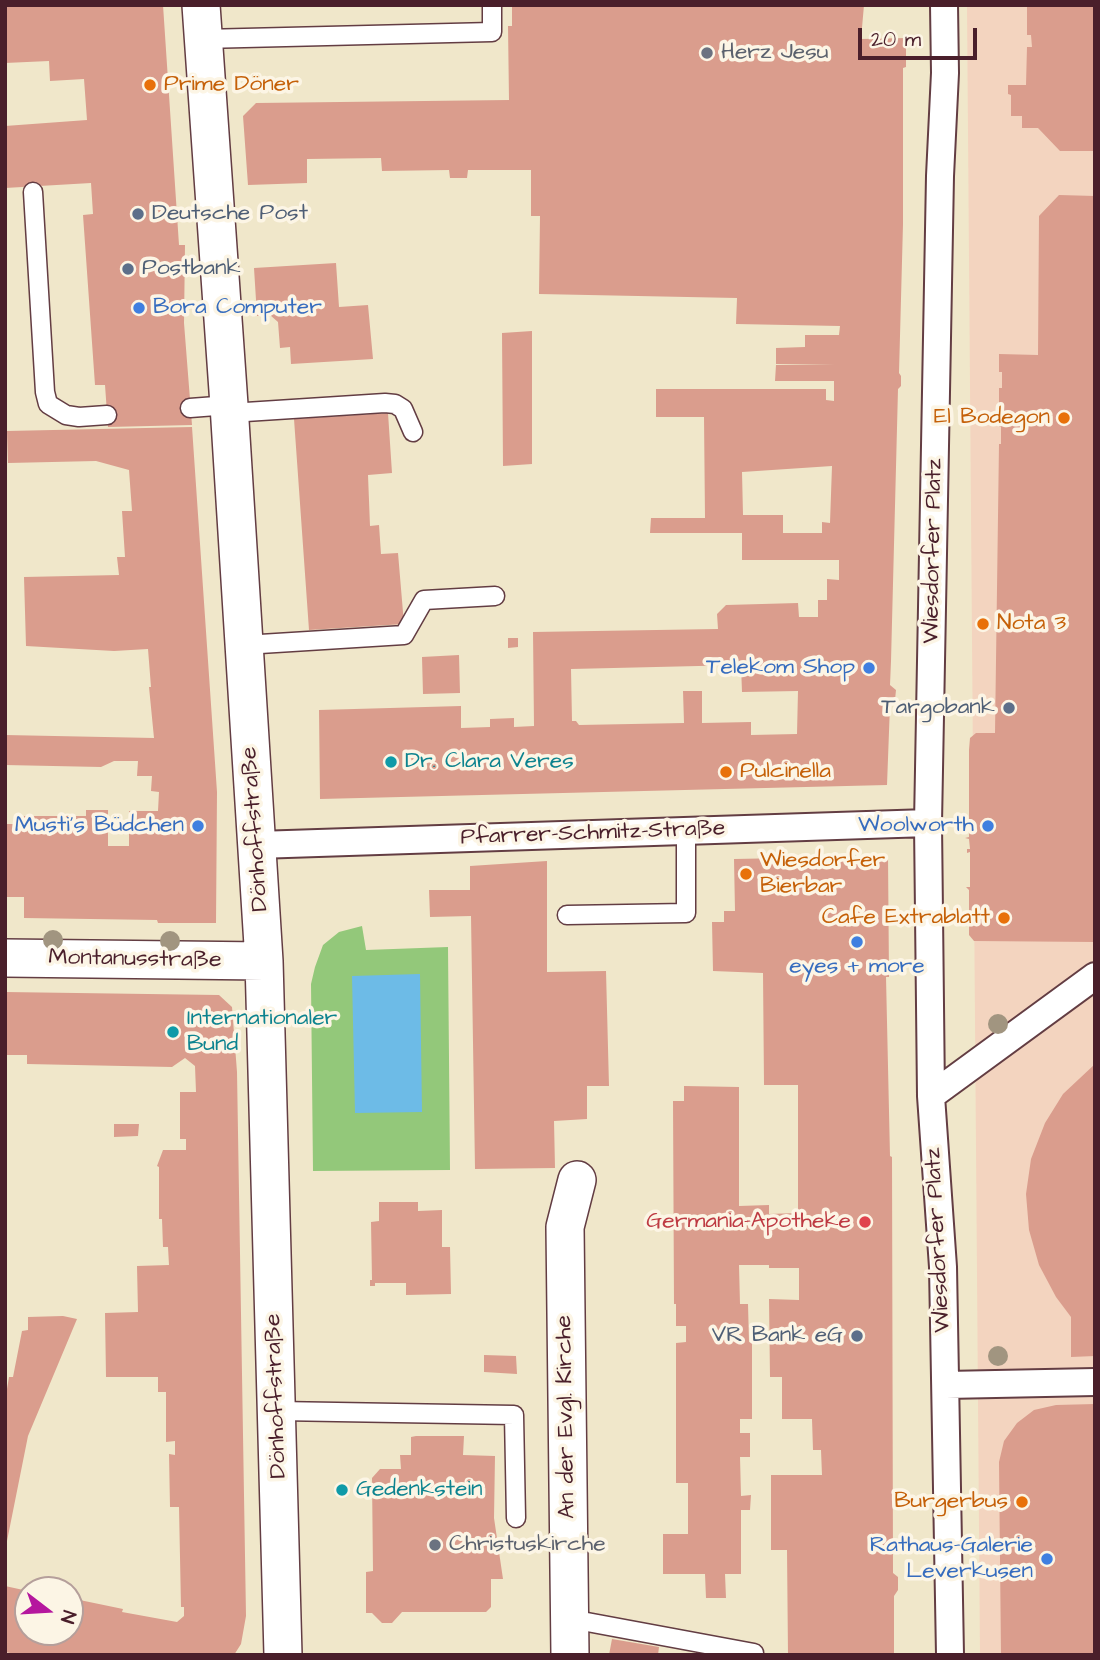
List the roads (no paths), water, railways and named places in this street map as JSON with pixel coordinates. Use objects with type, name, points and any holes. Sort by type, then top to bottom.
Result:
[{"type":"street","name":"Wiesdorfer Platz","points":[[944,5],[945,73],[940,176],[928,823],[931,1096],[943,1267],[950,1655]]},
{"type":"street","name":"Dönhoffstraße","points":[[202,22],[264,961],[283,1655]]},
{"type":"street","name":"Pfarrer-Schmitz-Straße","points":[[257,845],[928,823]]},
{"type":"street","name":"Montanusstraße","points":[[5,958],[264,961]]},
{"type":"street","points":[[931,1096],[1095,976]]},
{"type":"street","name":"An der Evgl. Kirche","points":[[569,1639],[565,1227],[577,1180]]},
{"type":"street","points":[[946,1385],[1095,1382]]},
{"type":"lane","points":[[202,22],[492,32],[492,5]]},
{"type":"lane","points":[[33,192],[45,392],[48,404],[66,415],[107,415]]},
{"type":"lane","points":[[190,408],[395,404],[403,410],[413,432]]},
{"type":"lane","points":[[244,645],[404,635],[424,600],[495,596]]},
{"type":"lane","points":[[567,915],[686,913],[687,831]]},
{"type":"lane","points":[[278,1411],[514,1415],[516,1518]]},
{"type":"lane","points":[[569,1639],[587,1622],[754,1653]]},
{"type":"water","points":[[420,974],[422,1112],[355,1113],[352,976]]},
{"type":"place","name":"Herz Jesu","points":[[707,53]]},
{"type":"place","name":"Prime Döner","points":[[150,85]]},
{"type":"place","name":"Deutsche Post","points":[[138,214]]},
{"type":"place","name":"Postbank","points":[[128,269]]},
{"type":"place","name":"Bora Computer","points":[[139,308]]},
{"type":"place","name":"El Bodegon","points":[[1064,418]]},
{"type":"place","name":"Nota 3","points":[[983,624]]},
{"type":"place","name":"Telekom Shop","points":[[869,668]]},
{"type":"place","name":"Targobank","points":[[1009,708]]},
{"type":"place","name":"Dr. Clara Veres","points":[[391,762]]},
{"type":"place","name":"Pulcinella","points":[[726,772]]},
{"type":"place","name":"Musti's Büdchen","points":[[198,826]]},
{"type":"place","name":"Woolworth","points":[[988,826]]},
{"type":"place","name":"Wiesdorfer Bierbar","points":[[746,874]]},
{"type":"place","name":"Cafe Extrablatt","points":[[1004,918]]},
{"type":"place","name":"eyes + more","points":[[857,942]]},
{"type":"place","name":"Internationaler Bund","points":[[173,1032]]},
{"type":"place","name":"Germania-Apotheke","points":[[865,1222]]},
{"type":"place","name":"VR Bank eG","points":[[857,1336]]},
{"type":"place","name":"Gedenkstein","points":[[342,1490]]},
{"type":"place","name":"Burgerbus","points":[[1022,1502]]},
{"type":"place","name":"Christuskirche","points":[[435,1545]]},
{"type":"place","name":"Rathaus-Galerie Leverkusen","points":[[1047,1559]]}]
